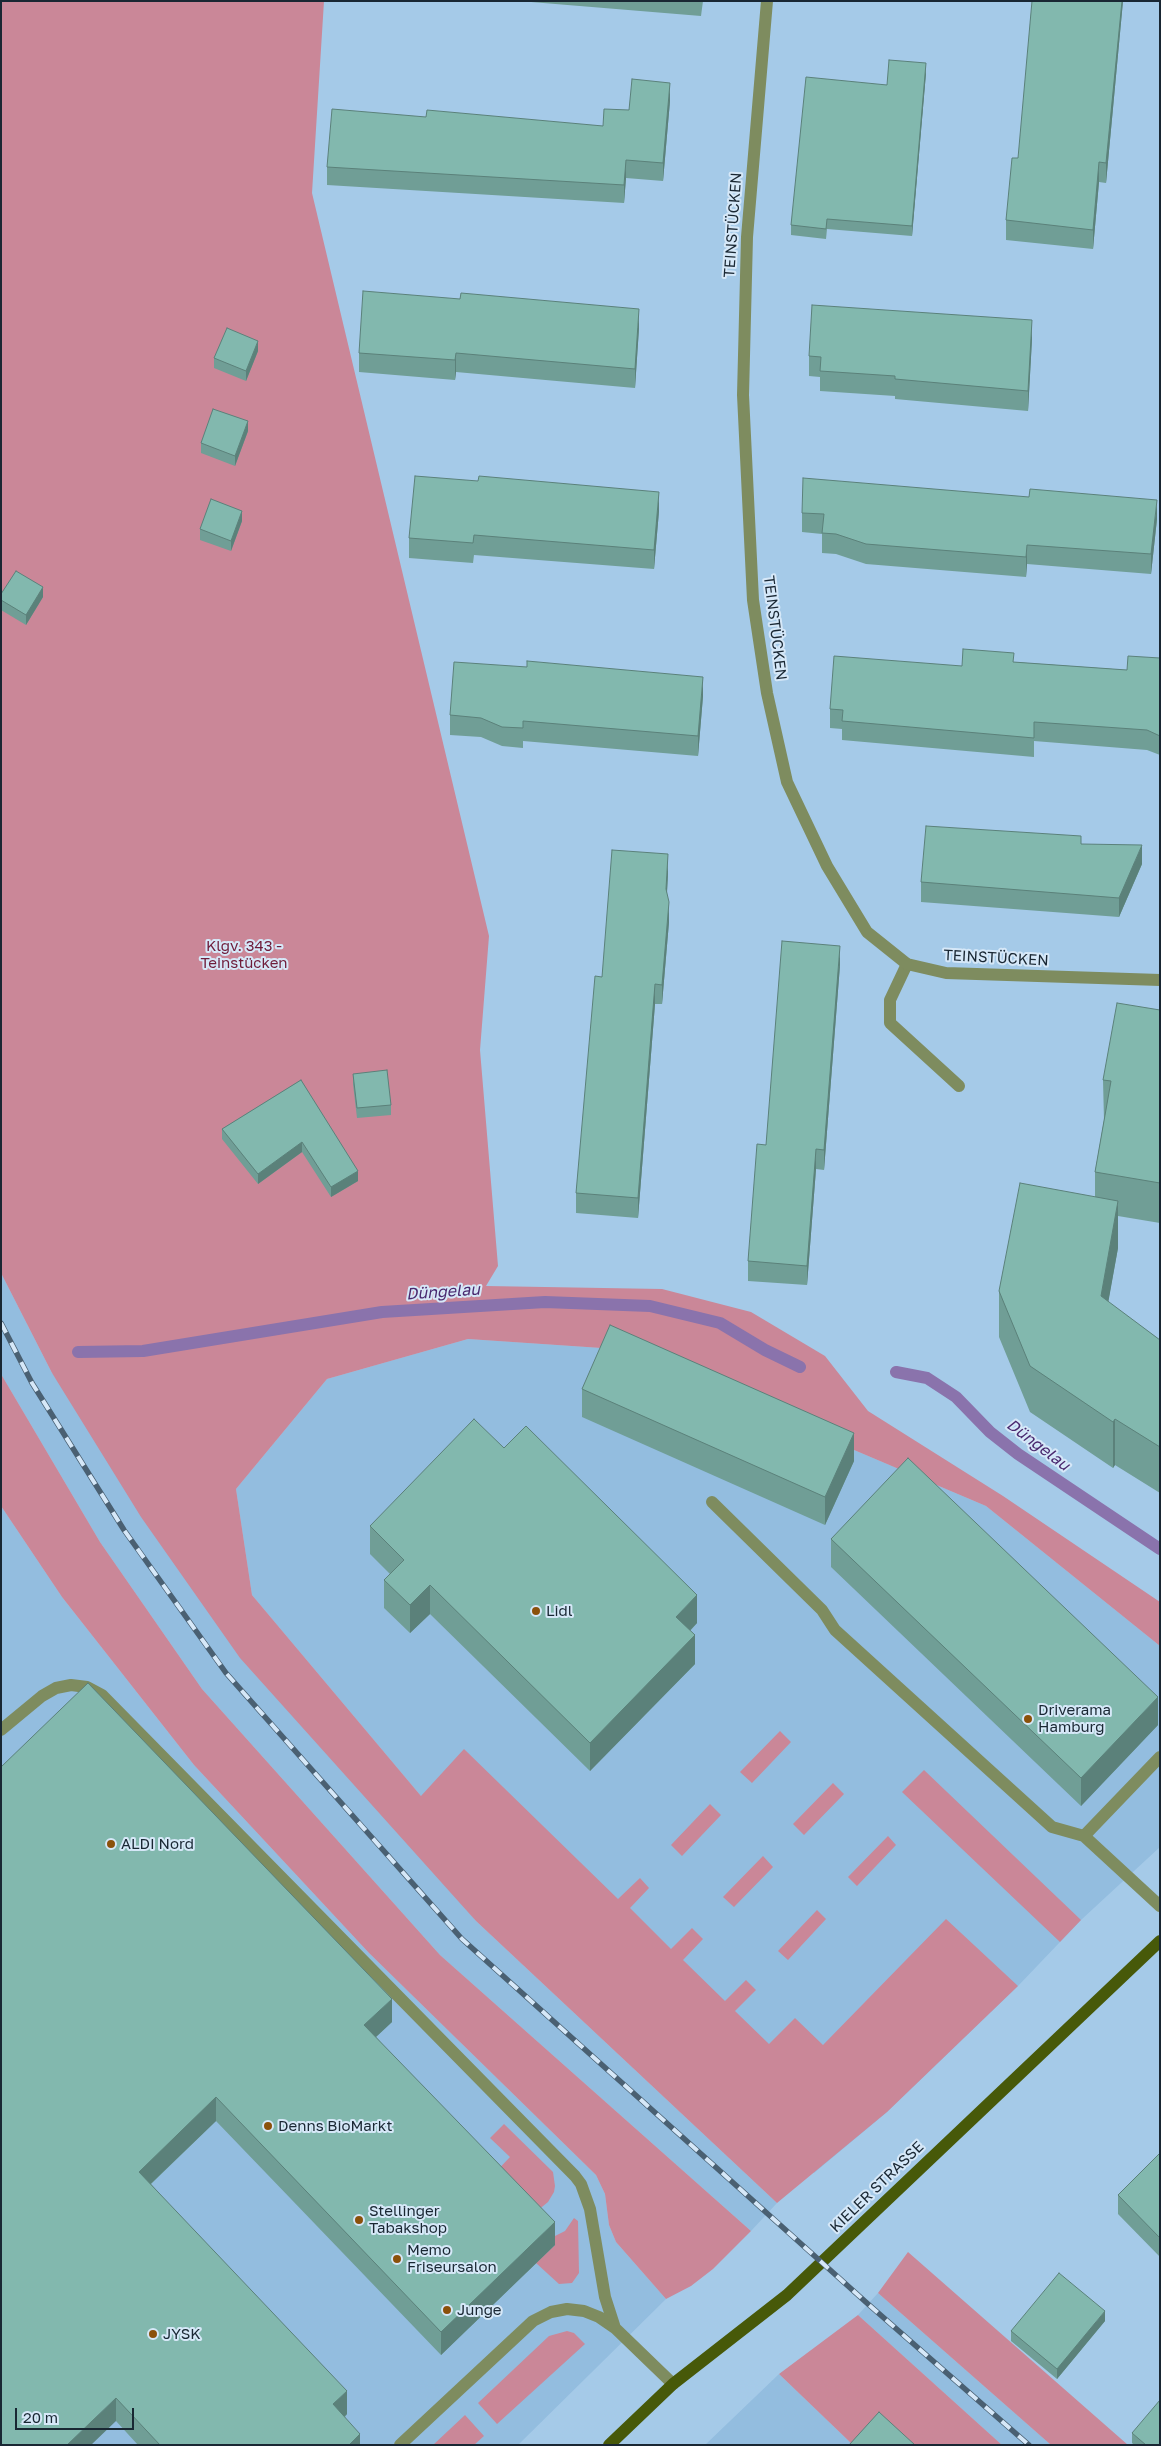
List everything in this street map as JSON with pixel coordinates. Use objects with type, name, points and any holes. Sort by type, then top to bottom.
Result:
[{"type":"main road","name":"KIELER STRASSE","points":[[609,2445],[673,2384],[787,2295],[1160,1942]]},
{"type":"street","name":"TEINSTÜCKEN","points":[[767,1],[747,237],[742,395],[753,600],[767,693],[787,782],[826,866],[867,932],[907,964],[946,973],[1160,980]]},
{"type":"street","points":[[907,964],[890,1000],[890,1023],[959,1086]]},
{"type":"street","points":[[712,1502],[822,1610],[836,1630],[1052,1827],[1084,1836],[1160,1906]]},
{"type":"street","points":[[4,1728],[42,1696],[64,1685],[87,1686],[102,1695],[575,2176],[581,2184],[590,2209],[605,2296],[615,2328]]},
{"type":"street","points":[[1084,1836],[1160,1757]]},
{"type":"street","points":[[400,2445],[533,2322],[551,2312],[567,2309],[584,2311],[599,2317],[615,2328],[673,2384]]},
{"type":"shaded area","points":[[1,1273],[52,1373],[476,1921],[777,2203],[751,2231],[440,1955],[202,1689],[100,1542],[1,1374]]},
{"type":"shaded area","points":[[468,1339],[616,1349],[986,1506],[1160,1646],[1160,1847],[1081,1920],[1018,1986],[887,2112],[814,2173],[421,1796],[252,1595],[236,1489],[327,1379]]},
{"type":"shaded area","points":[[1,1506],[62,1597],[194,1765],[369,1953],[596,2175],[605,2194],[609,2225],[616,2242],[666,2299],[518,2445],[1,2445]]},
{"type":"shaded area","points":[[878,2293],[1051,2445],[1002,2445],[858,2315]]},
{"type":"shaded area","points":[[779,2374],[853,2445],[705,2445]]},
{"type":"green space","name":"Klgv. 343 - Teinstücken","points":[[1,1],[324,1],[312,193],[489,936],[480,1050],[498,1266],[486,1286],[662,1289],[751,1312],[825,1356],[868,1411],[1003,1496],[1160,1602],[1160,1646],[986,1506],[616,1349],[468,1339],[327,1379],[236,1489],[252,1595],[421,1796],[464,1749],[618,1899],[640,1878],[649,1888],[630,1908],[671,1949],[692,1928],[703,1939],[683,1960],[725,2001],[746,1980],[756,1990],[735,2011],[769,2044],[795,2018],[823,2045],[946,1919],[1018,1986],[887,2112],[777,2203],[476,1921],[240,1658],[141,1517],[52,1373],[1,1273]]},
{"type":"green space","points":[[1,1374],[100,1542],[202,1689],[440,1955],[751,2231],[713,2269],[691,2286],[666,2299],[616,2242],[609,2225],[605,2194],[596,2175],[369,1953],[194,1765],[62,1597],[1,1506]]},
{"type":"green space","points":[[780,1731],[791,1742],[752,1783],[740,1772]]},
{"type":"green space","points":[[924,1770],[1081,1920],[1060,1942],[902,1792]]},
{"type":"green space","points":[[833,1783],[844,1794],[804,1835],[793,1824]]},
{"type":"green space","points":[[710,1804],[721,1815],[682,1856],[671,1845]]},
{"type":"green space","points":[[888,1836],[896,1845],[857,1886],[848,1877]]},
{"type":"green space","points":[[763,1856],[773,1867],[734,1907],[723,1897]]},
{"type":"green space","points":[[817,1910],[826,1919],[788,1960],[778,1951]]},
{"type":"green space","points":[[504,2124],[553,2172],[554,2192],[548,2202],[537,2211],[489,2179],[510,2157],[490,2138]]},
{"type":"green space","points":[[574,2218],[578,2221],[579,2273],[572,2283],[559,2284],[536,2263],[555,2245],[553,2237],[565,2231]]},
{"type":"green space","points":[[908,2252],[1128,2445],[1051,2445],[878,2293]]},
{"type":"green space","points":[[858,2315],[1002,2445],[853,2445],[779,2374]]},
{"type":"green space","points":[[567,2331],[574,2333],[585,2344],[497,2424],[478,2403],[549,2336]]},
{"type":"green space","points":[[465,2415],[484,2436],[474,2445],[433,2445]]},
{"type":"building","points":[[1032,1],[1122,1],[1106,163],[1099,162],[1093,230],[1006,220],[1012,158],[1018,158]]},
{"type":"building","points":[[889,60],[926,63],[912,226],[827,219],[826,229],[791,225],[806,77],[887,85]]},
{"type":"building","points":[[632,79],[670,83],[663,163],[626,160],[624,185],[327,167],[332,109],[426,117],[427,110],[603,126],[604,109],[629,110]]},
{"type":"building","points":[[363,291],[460,299],[461,293],[639,309],[635,369],[456,353],[455,360],[359,353]]},
{"type":"building","points":[[812,305],[1032,320],[1028,391],[895,379],[895,376],[820,371],[821,357],[809,356]]},
{"type":"building","points":[[227,328],[258,341],[246,371],[214,358]]},
{"type":"building","points":[[213,409],[248,421],[235,456],[201,443]]},
{"type":"building","points":[[415,476],[478,481],[479,476],[659,492],[654,550],[474,535],[473,543],[409,538]]},
{"type":"building","points":[[803,478],[1029,497],[1030,489],[1157,500],[1151,554],[1027,545],[1026,557],[866,544],[836,534],[822,533],[824,514],[802,513]]},
{"type":"building","points":[[211,499],[242,511],[231,541],[200,529]]},
{"type":"building","points":[[16,571],[43,587],[26,615],[1,600],[1,594]]},
{"type":"building","points":[[963,649],[1014,653],[1013,662],[1127,670],[1128,656],[1160,658],[1160,736],[1147,730],[1034,722],[1034,738],[842,721],[843,710],[830,709],[834,656],[962,666]]},
{"type":"building","points":[[527,661],[703,677],[698,736],[523,721],[523,728],[502,727],[481,718],[450,715],[454,662],[527,667]]},
{"type":"building","points":[[926,826],[1081,836],[1081,844],[1142,845],[1119,898],[921,882]]},
{"type":"building","points":[[612,850],[668,854],[666,889],[669,902],[662,985],[655,984],[638,1198],[576,1193],[595,976],[602,977]]},
{"type":"building","points":[[782,941],[840,946],[824,1150],[816,1149],[807,1266],[748,1261],[757,1144],[766,1145]]},
{"type":"building","points":[[1117,1003],[1160,1010],[1160,1183],[1095,1172],[1111,1081],[1103,1080]]},
{"type":"building","points":[[387,1070],[391,1105],[357,1108],[353,1074]]},
{"type":"building","points":[[301,1080],[358,1171],[331,1187],[302,1142],[258,1174],[222,1129]]},
{"type":"building","points":[[1020,1183],[1118,1201],[1101,1296],[1160,1340],[1160,1447],[1115,1419],[1113,1422],[1030,1366],[999,1291]]},
{"type":"building","points":[[610,1325],[854,1433],[825,1497],[582,1389]]},
{"type":"building","name":"Lidl","points":[[474,1419],[504,1448],[526,1426],[697,1595],[676,1617],[695,1635],[590,1743],[430,1585],[410,1605],[384,1580],[404,1560],[370,1526]]},
{"type":"building","points":[[908,1458],[1158,1697],[1081,1778],[831,1539]]},
{"type":"building","points":[[88,1683],[392,1999],[364,2025],[555,2222],[441,2332],[216,2097],[139,2172],[347,2391],[333,2404],[360,2434],[349,2445],[160,2445],[116,2398],[67,2445],[1,2445],[1,1767]]},
{"type":"building","points":[[1160,2153],[1160,2238],[1118,2195]]},
{"type":"building","points":[[1059,2273],[1105,2311],[1057,2369],[1011,2331]]},
{"type":"building","points":[[1160,2400],[1160,2445],[1146,2445],[1132,2433]]},
{"type":"building","points":[[879,2412],[915,2445],[849,2445]]},
{"type":"waterway","name":"Düngelau","points":[[78,1352],[143,1351],[382,1312],[545,1302],[650,1306],[720,1323],[765,1350],[800,1367]]},
{"type":"waterway","name":"Düngelau","points":[[896,1372],[927,1378],[956,1397],[990,1432],[1018,1454],[1160,1549]]},
{"type":"railway","points":[[1,1323],[32,1383],[124,1530],[226,1673],[462,1939],[868,2304],[1029,2445]]},
{"type":"place","name":"Lidl","points":[[536,1611]]},
{"type":"place","name":"Driverama Hamburg","points":[[1028,1719]]},
{"type":"place","name":"ALDI Nord","points":[[111,1844]]},
{"type":"place","name":"Denns BioMarkt","points":[[268,2126]]},
{"type":"place","name":"Stellinger Tabakshop","points":[[359,2220]]},
{"type":"place","name":"Memo Friseursalon","points":[[397,2259]]},
{"type":"place","name":"Junge","points":[[447,2310]]},
{"type":"place","name":"JYSK","points":[[153,2334]]}]
